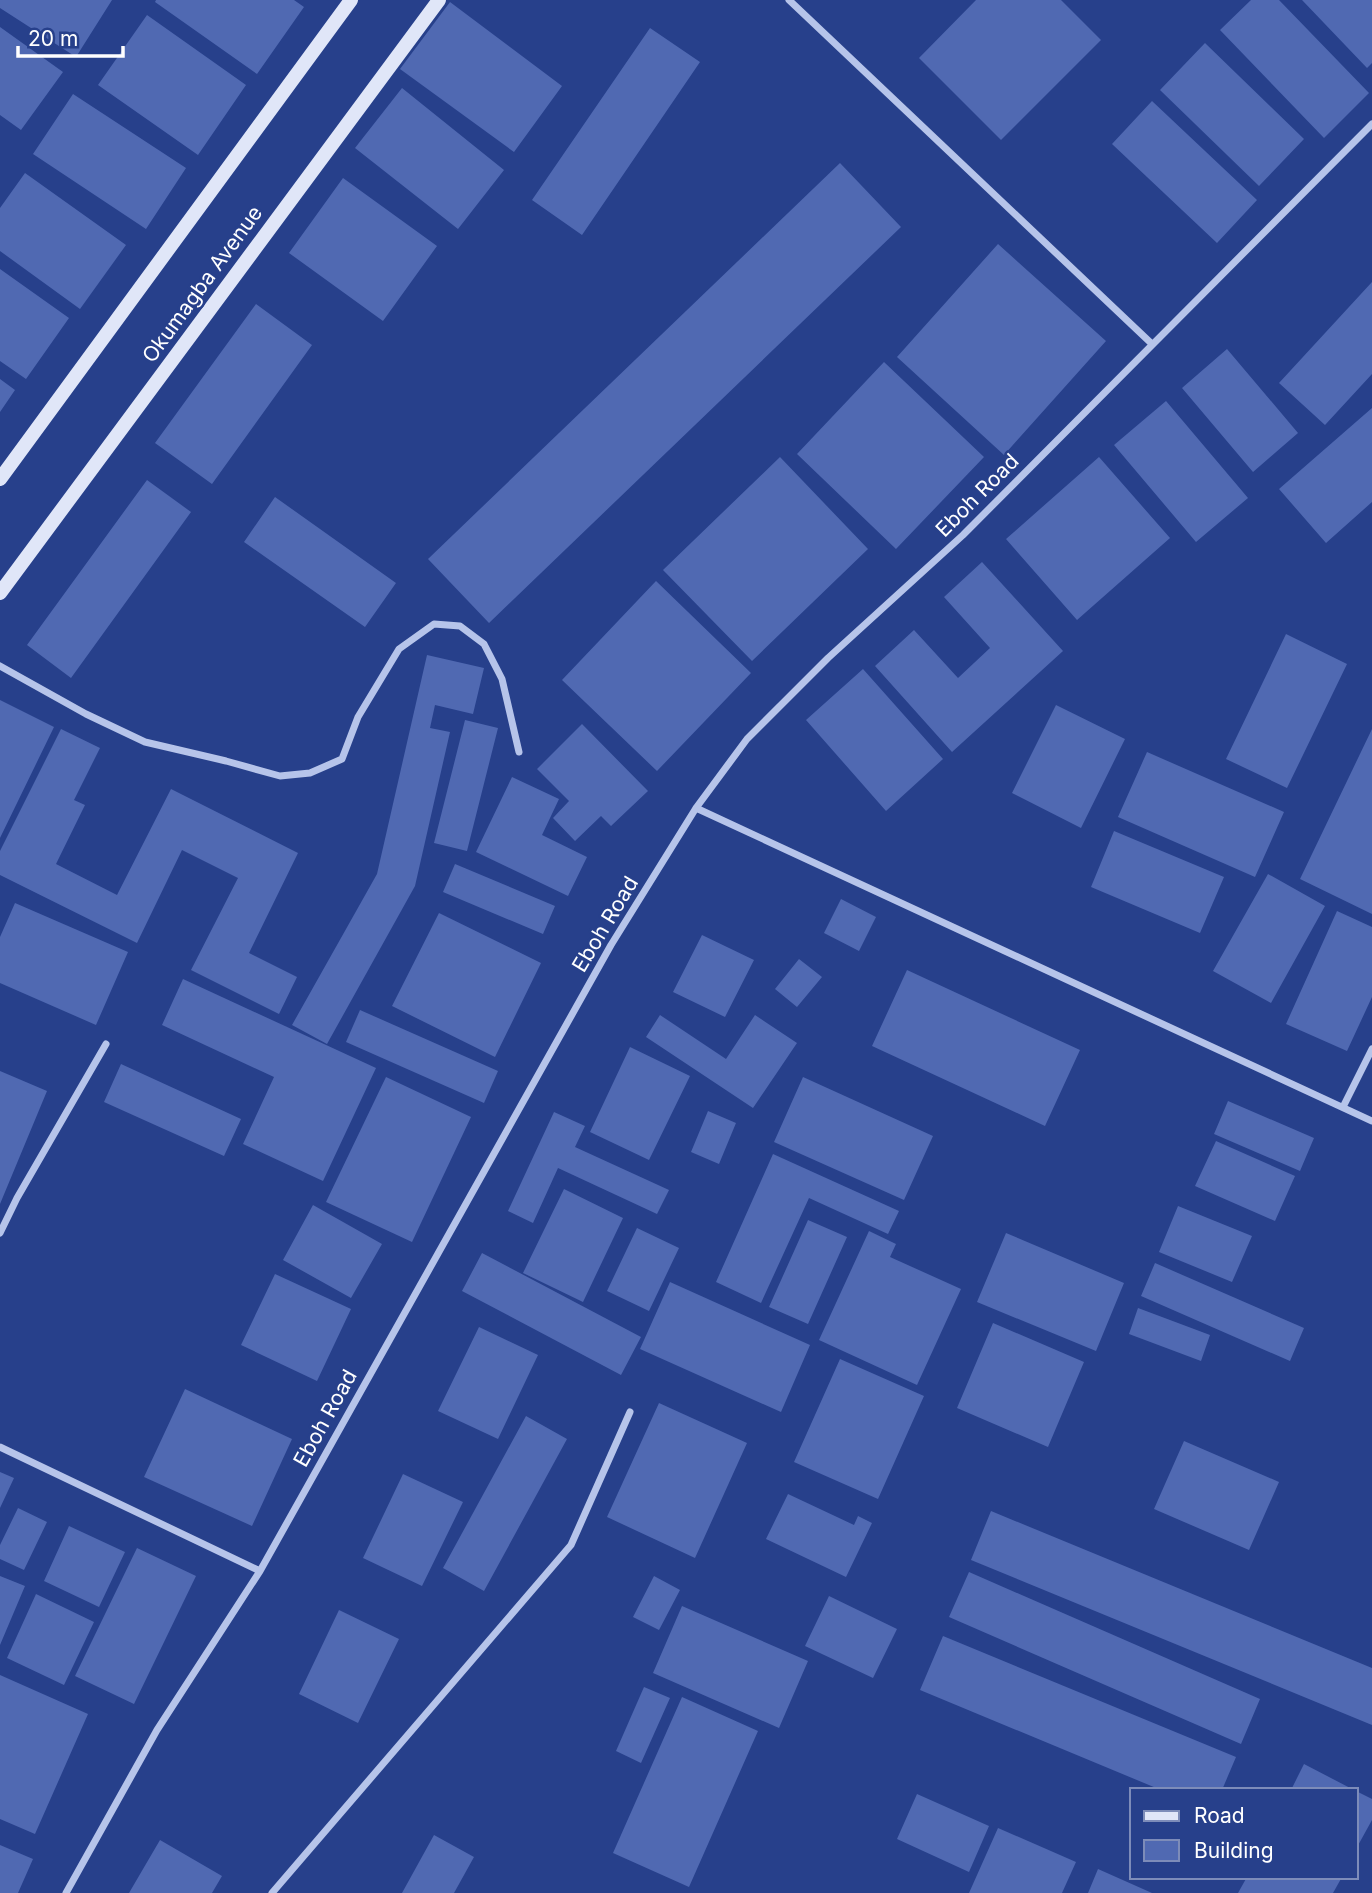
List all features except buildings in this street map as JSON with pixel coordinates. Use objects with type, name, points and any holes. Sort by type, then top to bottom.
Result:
[{"type":"main road","points":[[0,479],[351,0]]},
{"type":"main road","name":"Okumagba Avenue","points":[[0,593],[439,0]]},
{"type":"street","points":[[789,0],[1152,344]]},
{"type":"street","name":"Eboh Road","points":[[66,1893],[157,1730],[260,1571],[611,945],[696,808],[747,739],[828,658],[963,536],[1372,124]]},
{"type":"street","points":[[0,666],[145,743],[281,776],[310,773],[342,759],[358,717],[399,649],[434,624],[460,626],[484,644],[502,679],[519,752]]},
{"type":"street","points":[[696,808],[1372,1121]]},
{"type":"street","points":[[0,1233],[17,1198],[106,1044]]},
{"type":"street","points":[[1343,1107],[1372,1049]]},
{"type":"street","points":[[272,1893],[570,1545],[630,1412]]},
{"type":"street","points":[[0,1447],[260,1571]]}]
